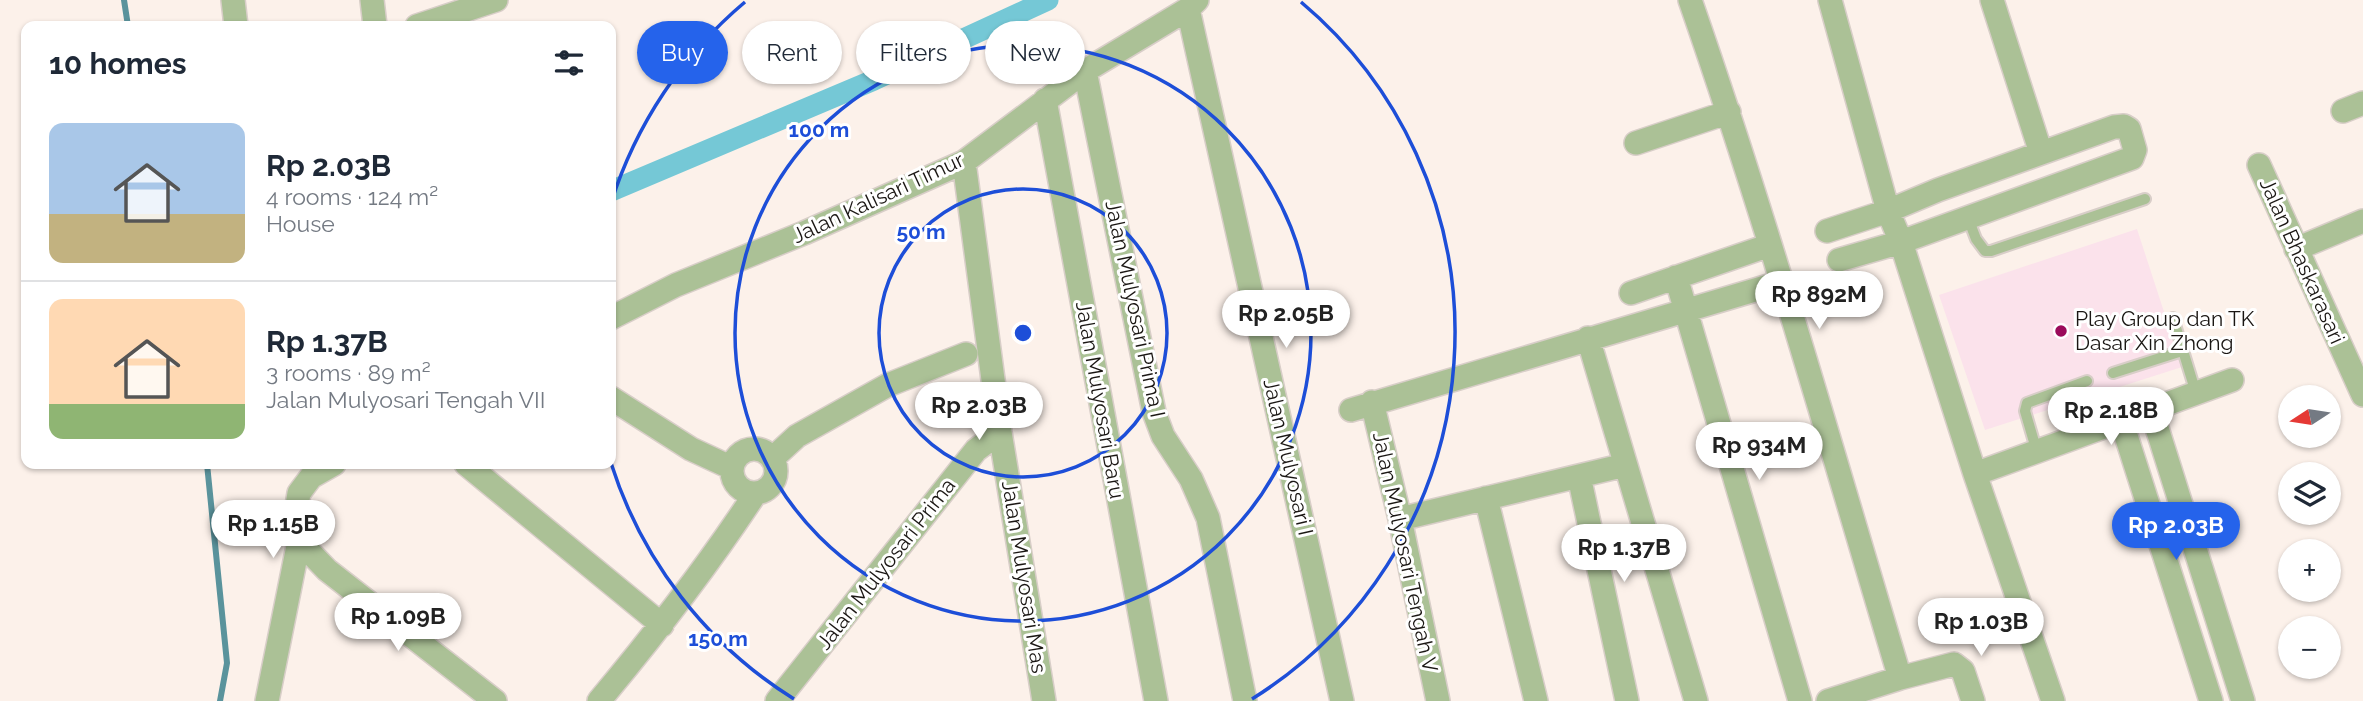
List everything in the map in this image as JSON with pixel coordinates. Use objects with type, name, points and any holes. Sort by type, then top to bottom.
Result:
[{"type":"street","points":[[233,0],[235,21]]},
{"type":"street","points":[[372,0],[374,21]]},
{"type":"street","points":[[432,21],[496,0]]},
{"type":"street","points":[[1690,0],[1729,112],[1782,282],[1900,678]]},
{"type":"street","points":[[1829,0],[1888,211],[1901,242],[1975,474],[2053,701]]},
{"type":"street","points":[[1992,0],[2041,153]]},
{"type":"street","name":"Jalan Kalisari Timur","points":[[1085,71],[1193,4]]},
{"type":"street","name":"Jalan Mulyosari I","points":[[1193,4],[1342,701]]},
{"type":"street","name":"Jalan Mulyosari Prima I","points":[[1085,71],[1154,412],[1163,436],[1191,479],[1208,518],[1245,701]]},
{"type":"street","name":"Jalan Kalisari Timur","points":[[616,315],[676,285],[804,233],[964,162],[1067,84]]},
{"type":"street","name":"Jalan Mulyosari Baru","points":[[1045,100],[1156,701]]},
{"type":"street","points":[[1636,144],[1729,112]]},
{"type":"street","points":[[1827,231],[2118,126],[2129,129],[2135,152],[2132,158],[1901,242],[1839,261]]},
{"type":"street","name":"Jalan Mulyosari Mas","points":[[964,162],[1000,432],[1044,701]]},
{"type":"street","name":"Jalan Bhaskarasari","points":[[2259,165],[2363,395]]},
{"type":"street","points":[[2296,249],[2363,221]]},
{"type":"street","points":[[1632,293],[1770,245]]},
{"type":"street","points":[[1676,277],[1800,701]]},
{"type":"street","points":[[1696,701],[1588,338],[1782,282]]},
{"type":"street","name":"Jalan Mulyosari Tengah V","points":[[1438,701],[1400,519],[1362,406],[1588,338]]},
{"type":"street","points":[[772,459],[797,436],[888,385],[966,354]]},
{"type":"street","points":[[1975,474],[2232,380]]},
{"type":"street","points":[[616,401],[691,449],[732,468]]},
{"type":"street","points":[[2151,410],[2243,701]]},
{"type":"street","points":[[2121,420],[2211,701]]},
{"type":"street","name":"Jalan Mulyosari Prima","points":[[777,701],[976,450],[1000,432]]},
{"type":"street","points":[[599,701],[662,625],[716,553],[755,494],[769,488],[774,482],[775,467],[772,459],[762,451],[749,450],[738,456],[732,468],[735,483],[747,492],[755,494]]},
{"type":"street","points":[[1400,519],[1625,465]]},
{"type":"street","points":[[289,701],[270,693],[299,541],[299,493],[311,477],[325,469]]},
{"type":"street","points":[[472,469],[662,625]]},
{"type":"street","points":[[1578,476],[1627,701]]},
{"type":"street","points":[[1486,498],[1536,701]]},
{"type":"street","points":[[299,541],[327,570],[495,701]]},
{"type":"street","points":[[1828,701],[1863,695],[1900,678],[1956,664],[1963,671],[1973,701]]},
{"type":"lane","points":[[1968,218],[1980,246],[1985,251],[1991,251],[2145,199]]},
{"type":"lane","points":[[2173,318],[2196,393]]},
{"type":"lane","points":[[2113,373],[2182,351]]},
{"type":"lane","points":[[2037,452],[2025,411],[2027,403],[2087,380]]},
{"type":"shaded area","name":"Play Group dan TK Dasar Xin Zhong","points":[[2137,229],[2182,367],[1985,430],[1939,295]]},
{"type":"waterway","points":[[124,0],[127,21]]},
{"type":"waterway","points":[[616,189],[874,80],[1048,0]]},
{"type":"waterway","points":[[208,469],[227,663],[220,701]]},
{"type":"place","name":"Play Group dan TK Dasar Xin Zhong","points":[[2061,331]]}]
